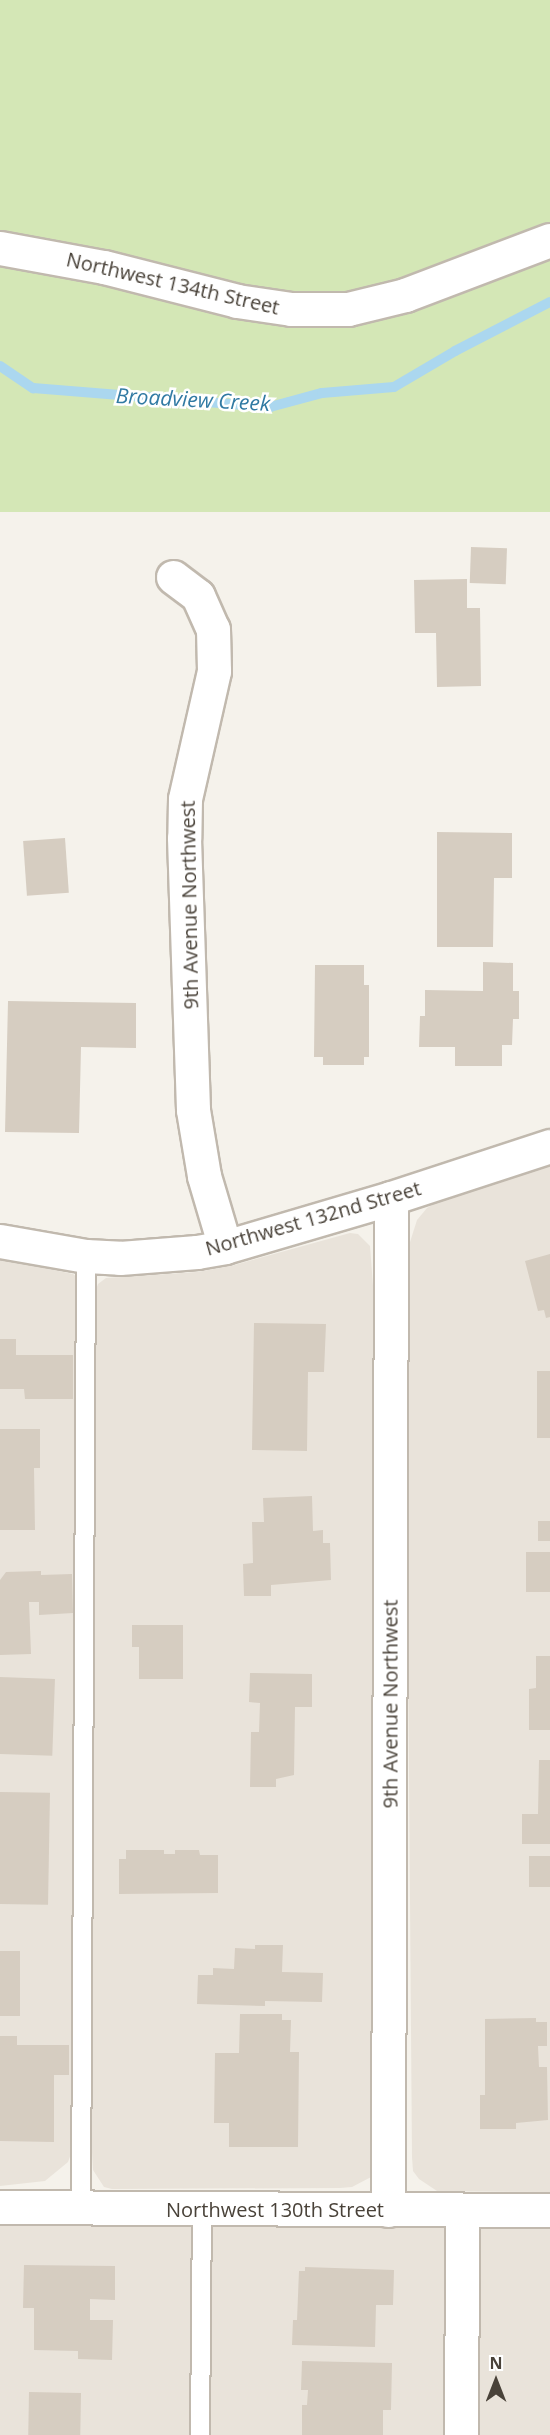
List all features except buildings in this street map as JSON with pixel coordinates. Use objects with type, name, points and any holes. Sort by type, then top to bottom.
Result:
[{"type":"street","name":"Northwest 134th Street","points":[[0,248],[104,267],[237,301],[291,309],[348,309],[405,295],[550,240]]},
{"type":"street","name":"9th Avenue Northwest","points":[[173,577],[198,596],[213,629],[214,671],[185,799],[184,838],[193,1110],[204,1176],[225,1247]]},
{"type":"street","name":"Northwest 132nd Street","points":[[0,1241],[86,1256],[120,1258],[158,1256],[225,1247],[391,1198],[550,1146]]},
{"type":"street","name":"9th Avenue Northwest","points":[[388,2210],[391,1198]]},
{"type":"street","name":"Northwest 130th Street","points":[[0,2207],[550,2210]]},
{"type":"street","points":[[461,2435],[462,2210]]},
{"type":"lane","points":[[81,2207],[86,1256]]},
{"type":"lane","points":[[200,2435],[202,2208]]},
{"type":"shaded area","points":[[550,1164],[550,2192],[437,2191],[419,2179],[413,2171],[412,2157],[405,1258],[417,1220],[427,1208],[442,1199]]},
{"type":"shaded area","points":[[350,1233],[358,1234],[370,1246],[375,1312],[373,2176],[352,2187],[340,2188],[112,2189],[104,2187],[93,2170],[90,2118],[94,1295],[98,1284],[106,1278],[197,1272],[231,1266]]},
{"type":"shaded area","points":[[0,1259],[73,1274],[78,1278],[78,1300],[72,2151],[68,2162],[45,2181],[0,2186]]},
{"type":"shaded area","points":[[0,2208],[550,2208],[550,2435],[0,2435]]},
{"type":"green space","points":[[0,0],[550,0],[550,512],[0,512]]},
{"type":"waterway","name":"Broadview Creek","points":[[0,366],[33,388],[270,407],[322,393],[394,387],[455,351],[550,302]]}]
